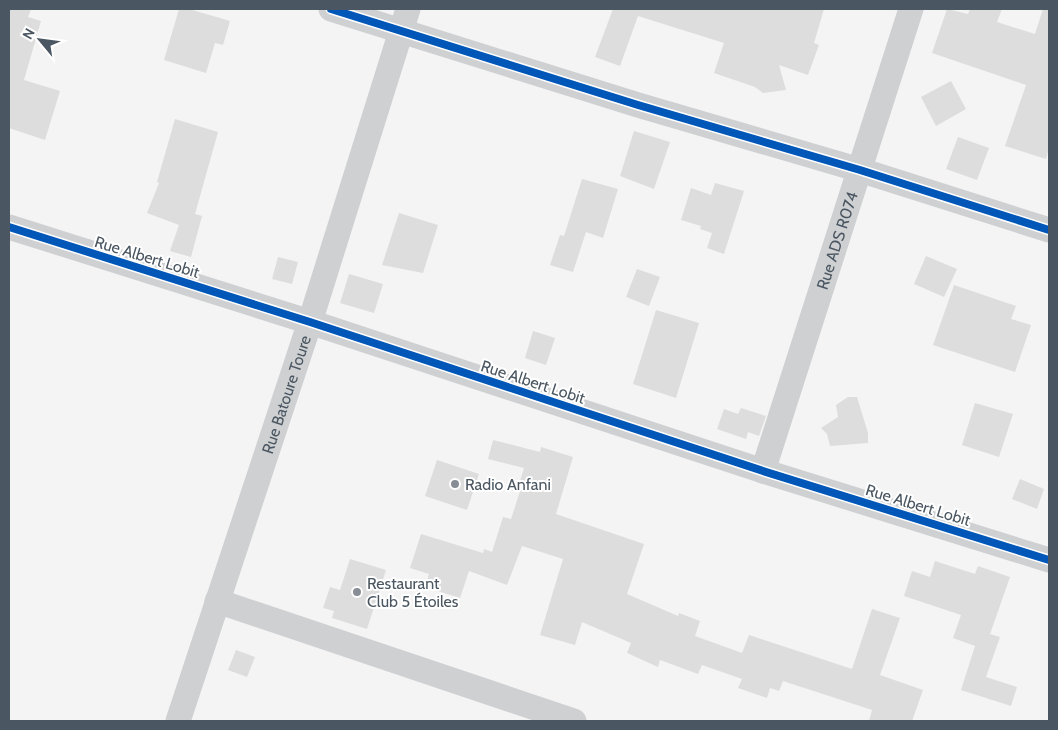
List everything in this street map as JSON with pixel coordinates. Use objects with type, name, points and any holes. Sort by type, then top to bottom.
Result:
[{"type":"street","points":[[331,9],[404,20],[638,105],[860,170],[1049,230]]},
{"type":"street","name":"Rue ADS R074","points":[[763,472],[911,9]]},
{"type":"street","name":"Rue Batoure Toure","points":[[178,721],[310,322],[404,20]]},
{"type":"street","name":"Rue Albert Lobit","points":[[9,227],[310,322],[763,472],[1049,560]]},
{"type":"street","points":[[217,602],[574,721]]},
{"type":"building","points":[[9,9],[31,9],[28,17],[41,21],[24,80],[60,91],[45,140],[9,128]]},
{"type":"building","points":[[179,9],[189,9],[230,21],[223,45],[215,43],[206,73],[164,60]]},
{"type":"building","points":[[613,9],[824,9],[814,43],[819,45],[808,75],[779,65],[786,90],[763,93],[755,87],[714,73],[724,43],[638,16],[620,66],[595,57]]},
{"type":"building","points":[[947,9],[968,14],[970,9],[1002,9],[997,22],[1035,34],[1043,9],[1049,9],[1049,148],[1046,159],[1005,146],[1026,85],[932,53]]},
{"type":"building","points":[[951,81],[966,109],[936,126],[921,97]]},
{"type":"building","points":[[175,119],[218,132],[195,214],[202,216],[191,257],[170,251],[179,225],[147,213],[159,183],[157,182]]},
{"type":"building","points":[[634,131],[670,142],[654,189],[620,176]]},
{"type":"building","points":[[958,137],[989,148],[977,180],[946,169]]},
{"type":"building","points":[[582,179],[618,189],[603,238],[586,232],[573,272],[550,265],[560,235],[564,236]]},
{"type":"building","points":[[715,183],[744,191],[724,254],[707,248],[712,233],[700,229],[701,226],[681,220],[691,188],[711,195]]},
{"type":"building","points":[[399,213],[438,225],[423,273],[382,265]]},
{"type":"building","points":[[926,256],[957,269],[944,297],[914,284]]},
{"type":"building","points":[[278,257],[298,262],[292,284],[272,279]]},
{"type":"building","points":[[637,269],[660,277],[649,306],[626,297]]},
{"type":"building","points":[[349,274],[383,284],[374,313],[340,303]]},
{"type":"building","points":[[954,285],[1016,306],[1011,319],[1031,325],[1015,372],[933,345]]},
{"type":"building","points":[[656,310],[699,323],[676,398],[633,384]]},
{"type":"building","points":[[533,331],[555,338],[546,365],[525,358]]},
{"type":"building","points":[[848,397],[857,397],[868,433],[868,443],[830,446],[827,434],[821,428],[838,417],[836,405]]},
{"type":"building","points":[[975,403],[1013,414],[999,457],[962,445]]},
{"type":"building","points":[[741,408],[766,416],[759,436],[748,432],[746,439],[717,429],[724,409],[738,414]]},
{"type":"building","points":[[493,440],[540,452],[541,447],[573,457],[556,514],[644,544],[627,594],[678,616],[679,613],[700,621],[695,636],[742,653],[749,635],[852,669],[872,609],[900,618],[880,675],[923,690],[912,721],[869,721],[872,710],[783,681],[779,691],[770,688],[767,698],[738,688],[742,679],[702,665],[698,674],[660,660],[658,667],[627,653],[631,643],[582,622],[575,645],[540,635],[563,559],[522,546],[507,585],[469,571],[460,598],[425,587],[429,574],[410,568],[421,534],[483,553],[484,549],[492,552],[503,517],[511,519],[522,485],[519,484],[524,468],[488,459]]},
{"type":"building","points":[[437,460],[479,474],[467,510],[425,496]]},
{"type":"building","points":[[1020,479],[1044,489],[1037,509],[1012,499]]},
{"type":"building","points":[[350,559],[386,570],[367,629],[332,618],[334,611],[323,608],[330,587],[340,590]]},
{"type":"building","points":[[935,561],[975,574],[978,566],[1010,577],[990,634],[1000,637],[986,677],[1017,687],[1011,706],[961,690],[975,646],[953,638],[961,615],[904,596],[912,571],[930,577]]},
{"type":"building","points":[[236,650],[255,657],[247,677],[228,670]]},
{"type":"cycle path","points":[[331,9],[638,105],[860,170],[1049,230]]},
{"type":"cycle path","points":[[9,227],[310,322],[763,471],[1049,560]]},
{"type":"place","name":"Radio Anfani","points":[[455,484]]},
{"type":"place","name":"Restaurant Club 5 Étoiles","points":[[357,592]]}]
